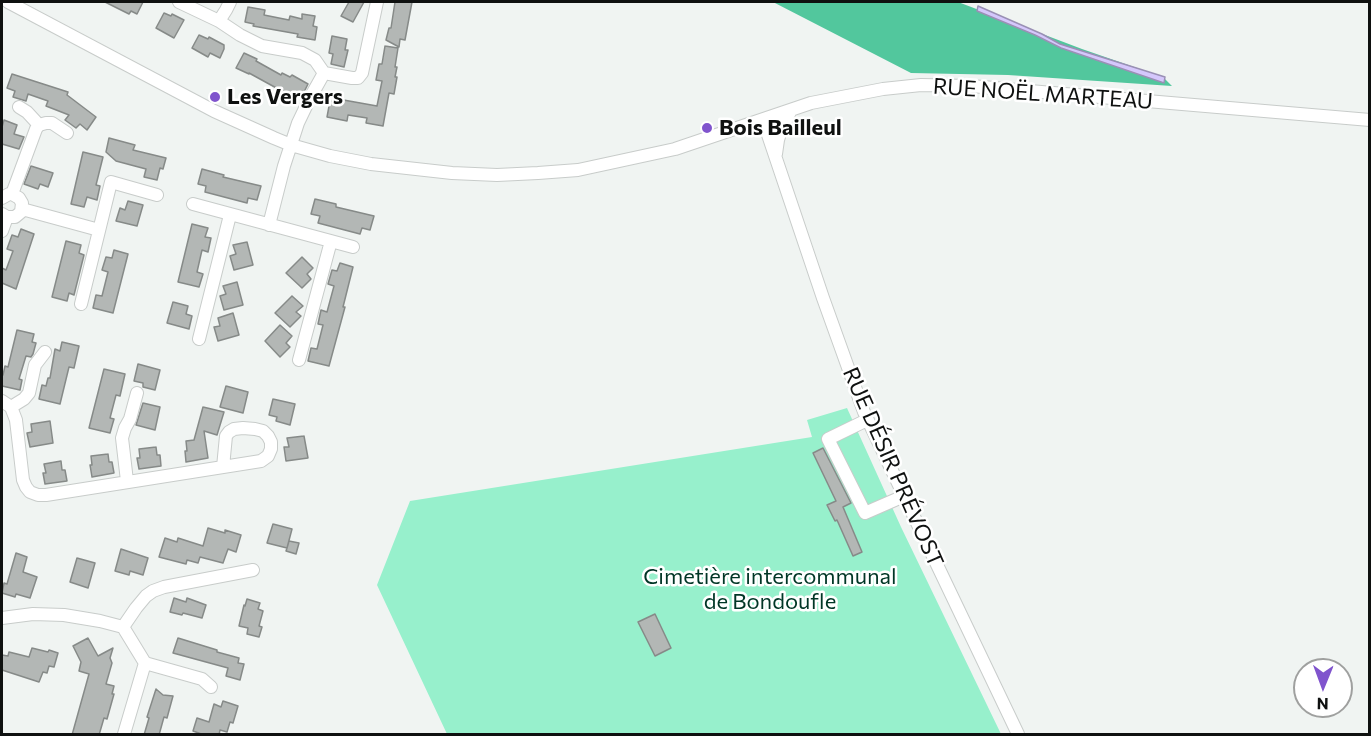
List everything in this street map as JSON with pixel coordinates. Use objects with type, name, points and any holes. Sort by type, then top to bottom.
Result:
[{"type":"street","name":"RUE NOËL MARTEAU","points":[[8,2],[214,111],[291,145],[371,164],[452,173],[497,175],[578,170],[675,149],[820,101],[883,89],[921,86],[971,86],[1370,120]]},
{"type":"street","points":[[179,2],[219,21],[262,46],[309,56],[315,60],[324,73],[363,82],[362,73],[377,2]]},
{"type":"street","points":[[219,21],[230,2]]},
{"type":"street","points":[[269,225],[298,123],[324,73]]},
{"type":"street","points":[[19,107],[27,111],[39,125]]},
{"type":"street","points":[[776,158],[778,140],[791,110]]},
{"type":"street","name":"RUE DÉSIR PRÉVOST","points":[[763,120],[867,420],[1018,735]]},
{"type":"street","points":[[2,231],[4,215],[15,217],[22,209],[19,198],[7,196],[36,129],[39,125],[52,123],[67,133]]},
{"type":"street","points":[[81,304],[111,182],[157,195]]},
{"type":"street","points":[[194,204],[353,247]]},
{"type":"street","points":[[22,209],[99,230]]},
{"type":"street","points":[[199,339],[230,215]]},
{"type":"street","points":[[299,360],[330,241]]},
{"type":"street","points":[[45,352],[35,366],[29,393],[24,399],[6,404],[16,420],[23,480],[30,492],[46,495],[223,466]]},
{"type":"street","points":[[127,481],[122,438],[137,393]]},
{"type":"street","points":[[867,420],[828,439],[865,513],[904,496]]},
{"type":"street","points":[[123,627],[146,596],[153,591],[253,570]]},
{"type":"street","points":[[2,618],[33,614],[64,615],[123,627],[145,663],[202,679],[211,687]]},
{"type":"street","points":[[124,735],[145,663]]},
{"type":"green space","points":[[773,2],[958,2],[1163,77],[1172,86],[1008,75],[911,73]]},
{"type":"green space","name":"Cimetière intercommunal de Bondoufle","points":[[847,408],[901,527],[1001,734],[447,734],[377,585],[410,501],[812,437],[807,420]]},
{"type":"shaded area","points":[[978,6],[1060,44],[1165,77],[1164,83],[1061,48],[977,11]]},
{"type":"building","points":[[105,2],[143,2],[137,14],[131,11],[129,14]]},
{"type":"building","points":[[349,2],[364,2],[353,22],[341,16]]},
{"type":"building","points":[[395,2],[412,2],[405,40],[400,39],[399,47],[386,40],[389,28],[391,28]]},
{"type":"building","points":[[248,7],[265,10],[264,15],[289,20],[290,16],[302,19],[302,14],[315,16],[313,26],[317,27],[315,40],[297,37],[298,34],[253,26],[254,24],[245,22]]},
{"type":"building","points":[[164,13],[184,20],[174,38],[156,28]]},
{"type":"building","points":[[199,35],[208,39],[209,37],[224,45],[220,58],[210,53],[208,57],[192,48]]},
{"type":"building","points":[[332,36],[347,39],[345,50],[348,50],[344,67],[331,64],[333,54],[329,53]]},
{"type":"building","points":[[385,46],[398,48],[394,94],[389,93],[383,126],[366,123],[367,118],[348,115],[347,121],[327,117],[330,101],[337,102],[338,99],[377,106],[382,81],[376,80]]},
{"type":"building","points":[[244,53],[281,75],[282,73],[290,77],[292,75],[308,84],[302,96],[293,92],[291,96],[236,68]]},
{"type":"building","points":[[12,74],[68,92],[67,95],[96,117],[87,130],[80,124],[76,128],[65,120],[69,115],[46,106],[48,101],[28,94],[26,101],[13,97],[15,91],[7,88]]},
{"type":"building","points":[[4,120],[17,125],[14,134],[24,137],[19,149],[2,144]]},
{"type":"building","points":[[109,138],[135,145],[133,150],[166,158],[157,180],[144,177],[146,169],[116,161],[106,152]]},
{"type":"building","points":[[83,152],[103,157],[96,185],[100,186],[97,200],[87,197],[84,207],[71,204]]},
{"type":"building","points":[[31,166],[53,173],[48,187],[40,184],[38,189],[24,184]]},
{"type":"building","points":[[202,169],[224,175],[223,177],[261,186],[257,200],[248,198],[247,203],[205,192],[206,186],[198,184]]},
{"type":"building","points":[[315,199],[336,204],[336,207],[374,216],[370,230],[362,228],[360,234],[318,223],[320,216],[311,214]]},
{"type":"building","points":[[128,201],[143,205],[137,226],[116,221],[120,208],[125,210]]},
{"type":"building","points":[[192,224],[208,228],[205,237],[211,238],[208,252],[202,250],[197,272],[203,274],[199,287],[178,282]]},
{"type":"building","points":[[21,229],[34,234],[16,289],[2,283],[2,268],[6,270],[13,251],[7,249],[12,235],[18,237]]},
{"type":"building","points":[[66,241],[81,245],[79,253],[84,255],[74,295],[69,293],[67,301],[52,297]]},
{"type":"building","points":[[247,242],[253,265],[234,270],[230,256],[236,254],[233,245]]},
{"type":"building","points":[[114,250],[128,254],[113,313],[93,308],[96,295],[102,296],[108,272],[102,270],[106,257],[112,258]]},
{"type":"building","points":[[302,257],[313,268],[307,274],[311,279],[302,288],[286,273]]},
{"type":"building","points":[[340,263],[353,267],[329,366],[308,361],[311,348],[317,349],[323,325],[318,324],[321,310],[327,312],[334,286],[328,284],[332,270],[337,271]]},
{"type":"building","points":[[237,282],[243,305],[224,310],[220,296],[226,294],[223,286]]},
{"type":"building","points":[[292,296],[303,306],[296,312],[301,316],[290,327],[275,313]]},
{"type":"building","points":[[173,302],[188,306],[186,314],[192,316],[189,329],[167,323]]},
{"type":"building","points":[[233,313],[239,335],[218,341],[214,327],[220,326],[218,318]]},
{"type":"building","points":[[280,325],[292,336],[286,343],[290,347],[280,357],[265,341]]},
{"type":"building","points":[[17,330],[34,334],[32,342],[36,343],[31,357],[26,356],[19,379],[22,380],[20,390],[2,386],[2,374],[5,366],[8,367]]},
{"type":"building","points":[[62,342],[79,346],[74,368],[69,367],[60,404],[39,399],[42,385],[46,386],[50,378],[55,349],[60,351]]},
{"type":"building","points":[[138,364],[160,370],[155,390],[143,387],[143,383],[134,381]]},
{"type":"building","points":[[104,369],[125,374],[120,396],[116,395],[110,418],[114,419],[110,433],[89,428]]},
{"type":"building","points":[[226,386],[248,392],[243,413],[220,407]]},
{"type":"building","points":[[273,399],[295,404],[290,425],[276,421],[277,417],[269,415]]},
{"type":"building","points":[[143,403],[160,407],[155,430],[136,425]]},
{"type":"building","points":[[203,407],[224,412],[217,435],[204,431],[208,458],[186,462],[186,441],[194,440]]},
{"type":"building","points":[[50,421],[53,443],[30,447],[27,433],[32,432],[31,424]]},
{"type":"building","points":[[304,436],[308,458],[286,461],[284,447],[289,447],[287,438]]},
{"type":"building","points":[[156,447],[157,455],[160,455],[161,466],[139,469],[137,458],[140,458],[139,449]]},
{"type":"building","points":[[823,448],[851,503],[843,507],[862,552],[853,556],[837,520],[835,521],[827,505],[836,501],[813,453]]},
{"type":"building","points":[[108,454],[114,473],[92,477],[91,456]]},
{"type":"building","points":[[61,461],[67,481],[45,484],[44,464]]},
{"type":"building","points":[[273,524],[292,529],[287,548],[267,543]]},
{"type":"building","points":[[208,528],[241,535],[236,552],[228,549],[223,563],[200,557],[198,563],[187,560],[186,564],[159,557],[165,538],[177,542],[178,538],[203,546]]},
{"type":"building","points":[[289,541],[299,543],[296,554],[286,551]]},
{"type":"building","points":[[121,549],[148,558],[143,575],[130,571],[129,575],[115,571]]},
{"type":"building","points":[[16,553],[27,557],[23,572],[37,577],[30,598],[2,593]]},
{"type":"building","points":[[77,558],[95,563],[88,588],[70,582]]},
{"type":"building","points":[[174,598],[186,602],[187,598],[206,605],[202,618],[170,612]]},
{"type":"building","points":[[247,599],[260,603],[258,609],[263,611],[259,637],[247,634],[248,628],[239,626]]},
{"type":"building","points":[[655,614],[671,648],[655,656],[638,622]]},
{"type":"building","points":[[88,638],[98,656],[113,648],[110,658],[112,663],[106,684],[114,686],[112,694],[114,694],[107,719],[104,718],[99,735],[72,735],[89,674],[79,671],[81,662],[73,646]]},
{"type":"building","points":[[178,638],[239,658],[238,663],[244,664],[240,680],[226,676],[228,668],[173,653]]},
{"type":"building","points":[[32,648],[58,653],[54,667],[49,666],[47,673],[43,672],[39,682],[2,670],[2,655],[8,656],[9,652],[29,657]]},
{"type":"building","points":[[156,689],[163,695],[173,696],[159,735],[144,735],[149,718],[147,717]]},
{"type":"building","points":[[223,701],[238,706],[233,723],[230,722],[227,732],[220,730],[219,735],[204,735],[193,731],[197,718],[209,722],[214,704],[221,707]]},
{"type":"place","name":"Les Vergers","points":[[215,97]]},
{"type":"place","name":"Bois Bailleul","points":[[707,128]]}]
